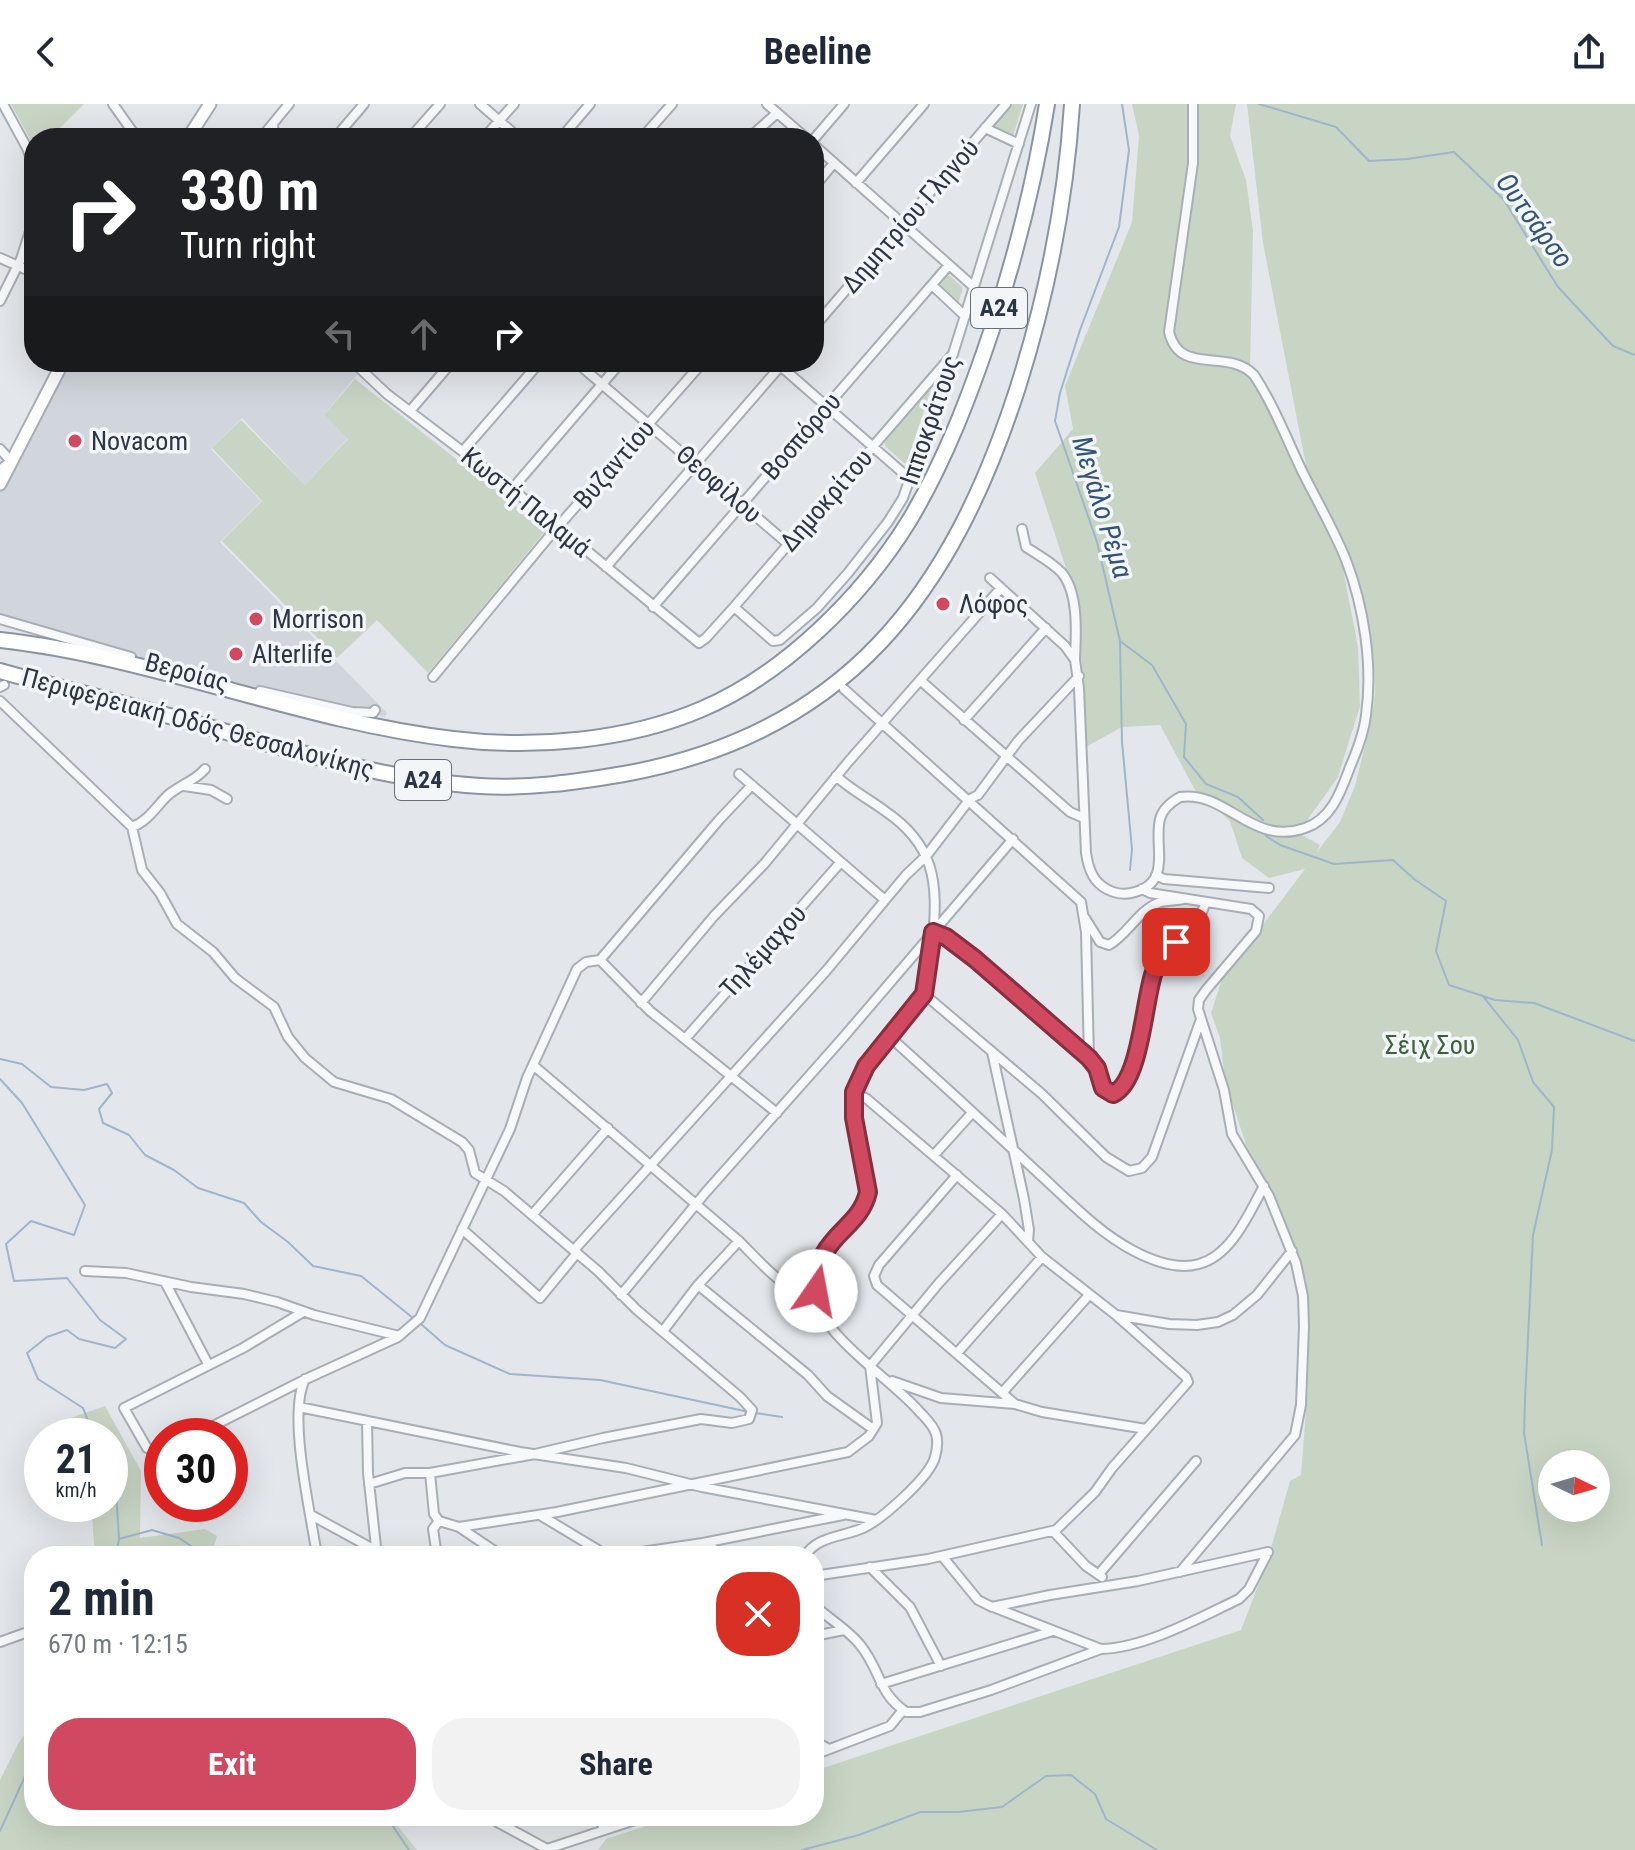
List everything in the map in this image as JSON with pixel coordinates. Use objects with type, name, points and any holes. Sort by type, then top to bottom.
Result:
[{"type":"highway","name":"Περιφερειακή Οδός Θεσσαλονίκης","points":[[0,640],[37,644],[107,660],[361,724],[493,743],[534,744],[614,733],[673,719],[716,702],[772,668],[812,636],[873,570],[920,502],[971,393],[1011,271],[1035,180],[1047,104]]},
{"type":"highway","name":"Περιφερειακή Οδός Θεσσαλονίκης","points":[[1,681],[314,757],[403,776],[479,786],[542,786],[642,771],[717,750],[757,732],[817,697],[867,656],[928,587],[962,530],[1005,427],[1041,313],[1059,216],[1072,104]]},
{"type":"highway","points":[[1071,126],[1080,104]]},
{"type":"street","points":[[3,104],[24,141]]},
{"type":"street","points":[[113,104],[130,128]]},
{"type":"street","points":[[194,128],[210,104]]},
{"type":"street","points":[[270,128],[289,104]]},
{"type":"street","points":[[344,128],[364,104]]},
{"type":"street","points":[[419,128],[440,104]]},
{"type":"street","points":[[480,104],[508,128]]},
{"type":"street","points":[[492,128],[514,104]]},
{"type":"street","points":[[570,128],[590,104]]},
{"type":"street","points":[[651,128],[672,104]]},
{"type":"street","points":[[767,104],[794,128]]},
{"type":"street","points":[[824,129],[844,104]]},
{"type":"street","points":[[856,183],[924,104]]},
{"type":"street","name":"Δημητρίου Γληνού","points":[[824,315],[1006,104]]},
{"type":"street","name":"Ιπποκράτους","points":[[734,607],[773,641],[781,640],[817,608],[865,553],[898,507],[911,480],[953,354],[1031,104]]},
{"type":"street","points":[[1022,529],[1026,547],[1063,575],[1074,606],[1087,861],[1100,885],[1116,893],[1133,892],[1142,889],[1156,875],[1160,860],[1159,821],[1166,807],[1180,797],[1200,797],[1254,826],[1274,832],[1294,831],[1320,819],[1333,806],[1342,789],[1366,715],[1364,632],[1346,560],[1260,384],[1241,364],[1192,358],[1178,349],[1171,338],[1169,326],[1193,163],[1193,104]]},
{"type":"street","points":[[760,128],[777,113]]},
{"type":"street","points":[[273,124],[273,128]]},
{"type":"street","points":[[985,128],[1019,144]]},
{"type":"street","points":[[824,152],[974,287]]},
{"type":"street","points":[[824,175],[834,163]]},
{"type":"street","points":[[0,301],[24,248]]},
{"type":"street","points":[[0,258],[24,269]]},
{"type":"street","name":"Βοσπόρου","points":[[653,607],[949,265]]},
{"type":"street","points":[[932,285],[965,316]]},
{"type":"street","name":"Δημοκρίτου","points":[[699,643],[734,607],[953,354]]},
{"type":"street","points":[[0,484],[58,372]]},
{"type":"street","name":"Κωστή Παλαμά","points":[[364,372],[387,394],[512,489],[699,643]]},
{"type":"street","points":[[410,411],[443,372]]},
{"type":"street","points":[[463,451],[531,372]]},
{"type":"street","name":"Θεοφίλου","points":[[588,372],[788,544]]},
{"type":"street","points":[[512,489],[612,372]]},
{"type":"street","name":"Βυζαντίου","points":[[433,677],[557,527],[694,372]]},
{"type":"street","points":[[606,567],[773,372]]},
{"type":"street","points":[[791,372],[911,480]]},
{"type":"street","points":[[0,449],[11,461],[0,470]]},
{"type":"street","points":[[990,578],[1065,646],[1075,660]]},
{"type":"street","points":[[641,1003],[1001,588]]},
{"type":"street","name":"Βεροίας","points":[[0,619],[235,685],[352,712],[373,713],[375,710]]},
{"type":"street","points":[[964,720],[1046,628]]},
{"type":"street","points":[[462,1229],[540,1298],[649,1164],[734,1076],[1079,676]]},
{"type":"street","points":[[920,680],[1070,812],[1084,818]]},
{"type":"street","points":[[844,689],[1077,896],[1084,917],[1100,942],[1109,945],[1121,939],[1130,925],[1159,902],[1189,898]]},
{"type":"street","points":[[0,701],[132,827],[142,870],[160,893],[177,924],[213,952],[235,978],[274,1007],[288,1037],[305,1058],[334,1082],[391,1099],[462,1142],[469,1150],[475,1173],[504,1191],[575,1252],[749,1405],[752,1412],[749,1419],[732,1423],[701,1419],[535,1454],[430,1473],[405,1473],[369,1484]]},
{"type":"street","points":[[132,827],[144,820],[167,796],[205,769]]},
{"type":"street","points":[[739,774],[885,900]]},
{"type":"street","points":[[813,1546],[876,1520],[926,1474],[933,1465],[937,1444],[931,1425],[825,1319],[816,1299],[820,1261],[867,1196],[868,1184],[854,1118],[854,1092],[861,1074],[924,994],[933,932],[934,899],[931,864],[927,855],[890,814],[836,776]]},
{"type":"street","points":[[229,1418],[399,1336],[420,1318],[510,1129],[533,1065],[577,969],[586,962],[600,960],[752,785]]},
{"type":"street","points":[[183,786],[211,790],[227,799]]},
{"type":"street","points":[[621,1295],[1013,839]]},
{"type":"street","name":"Τηλέμαχου","points":[[685,1039],[840,863]]},
{"type":"street","points":[[1156,875],[1164,879],[1269,888]]},
{"type":"street","points":[[1142,889],[1150,893],[1251,909],[1260,920],[1252,936],[1201,996],[1198,1007],[1224,1090],[1232,1134],[1264,1186],[1292,1251],[1304,1308],[1301,1405],[1295,1435],[1180,1572]]},
{"type":"street","points":[[933,932],[946,937],[975,959],[1089,1058],[1097,1068],[1104,1090],[1113,1094],[1121,1090],[1141,1037],[1156,968],[1200,916],[1205,902]]},
{"type":"street","points":[[1084,917],[1089,1058]]},
{"type":"street","points":[[600,960],[641,1003],[777,1113]]},
{"type":"street","points":[[924,994],[1042,1094],[1106,1157],[1124,1169],[1135,1171],[1152,1157],[1201,1018]]},
{"type":"street","points":[[890,1037],[1118,1241],[1137,1253],[1167,1264],[1197,1265],[1223,1249],[1238,1231],[1264,1186]]},
{"type":"street","points":[[992,1051],[1028,1219],[1028,1241]]},
{"type":"street","points":[[533,1065],[739,1241],[769,1272],[806,1297],[816,1299]]},
{"type":"street","points":[[824,1574],[942,1556],[1053,1531],[1095,1492],[1188,1380],[1116,1315],[1042,1257],[1002,1214],[934,1155],[867,1099],[854,1092]]},
{"type":"street","points":[[934,1155],[972,1113]]},
{"type":"street","points":[[532,1215],[608,1128]]},
{"type":"street","points":[[957,1175],[875,1271],[877,1285],[1015,1404]]},
{"type":"street","points":[[459,1527],[540,1515],[848,1452],[877,1423],[870,1366],[1002,1214]]},
{"type":"street","points":[[663,1331],[698,1285],[739,1241]]},
{"type":"street","points":[[1116,1315],[1184,1325],[1225,1320],[1263,1288],[1292,1251]]},
{"type":"street","points":[[957,1353],[1042,1257]]},
{"type":"street","points":[[785,1283],[790,1275],[810,1261],[820,1261]]},
{"type":"street","points":[[85,1271],[126,1273],[258,1297],[303,1312],[399,1336]]},
{"type":"street","points":[[165,1282],[208,1364]]},
{"type":"street","points":[[698,1285],[808,1375],[827,1396],[873,1429]]},
{"type":"street","points":[[1002,1393],[1089,1295]]},
{"type":"street","points":[[144,1443],[124,1408],[243,1348],[303,1312]]},
{"type":"street","points":[[884,1378],[941,1398],[1015,1404],[1042,1412],[1146,1429]]},
{"type":"street","points":[[306,1379],[298,1393],[299,1432],[316,1546]]},
{"type":"street","points":[[299,1407],[535,1454],[626,1468],[876,1520]]},
{"type":"street","points":[[367,1421],[369,1484],[376,1546]]},
{"type":"street","points":[[1099,1574],[1196,1461]]},
{"type":"street","points":[[430,1473],[434,1514],[439,1521],[459,1527],[487,1546]]},
{"type":"street","points":[[682,1546],[847,1514]]},
{"type":"street","points":[[311,1515],[365,1546]]},
{"type":"street","points":[[540,1515],[594,1546]]},
{"type":"street","points":[[436,1546],[433,1529],[439,1521]]},
{"type":"street","points":[[1053,1531],[1109,1585]]},
{"type":"street","points":[[703,1543],[709,1546]]},
{"type":"street","points":[[824,1613],[864,1650],[887,1696],[909,1713],[920,1712],[1029,1677],[1101,1649],[1143,1641],[1239,1599],[1249,1589],[1268,1552],[1180,1572],[992,1607]]},
{"type":"street","points":[[942,1556],[972,1594],[992,1607],[1101,1649]]},
{"type":"street","points":[[870,1567],[910,1607],[941,1666]]},
{"type":"street","points":[[824,1634],[844,1630]]},
{"type":"street","points":[[881,1684],[1053,1631]]},
{"type":"street","points":[[0,1642],[24,1633]]},
{"type":"street","points":[[824,1751],[890,1726],[903,1710]]},
{"type":"street","points":[[824,1746],[829,1749]]},
{"type":"street","points":[[504,1826],[547,1849],[615,1826]]},
{"type":"shaded area","points":[[61,372],[359,372],[324,415],[348,438],[305,485],[242,418],[211,449],[261,501],[220,542],[387,713],[385,717],[221,680],[0,614],[0,490]]},
{"type":"green space","points":[[11,104],[84,104],[60,128],[24,128]]},
{"type":"green space","points":[[1012,104],[1023,104],[1013,136],[993,126]]},
{"type":"green space","name":"Σέιχ Σου","points":[[1132,104],[1236,104],[1230,136],[1246,180],[1253,231],[1250,369],[1342,564],[1358,647],[1360,706],[1338,777],[1301,829],[1282,833],[1302,835],[1320,845],[1317,852],[1340,822],[1355,786],[1375,694],[1374,665],[1358,580],[1334,523],[1307,471],[1263,243],[1247,104],[1635,104],[1635,1850],[598,1850],[606,1839],[646,1826],[824,1826],[824,1768],[1241,1630],[1267,1562],[1290,1481],[1301,1475],[1308,1384],[1309,1302],[1294,1246],[1246,1145],[1225,1080],[1220,1038],[1211,1013],[1222,979],[1305,869],[1269,878],[1242,858],[1230,821],[1195,790],[1160,725],[1122,727],[1084,748],[1084,695],[1077,602],[1035,473],[1073,429],[1065,386],[1132,222],[1139,136]]},
{"type":"green space","points":[[949,275],[963,288],[958,304],[938,285]]},
{"type":"green space","points":[[355,379],[546,530],[428,673],[377,620],[337,658],[222,541],[262,501],[212,448],[241,420],[305,485],[348,439],[324,415]]},
{"type":"green space","points":[[932,386],[907,462],[904,463],[885,446],[884,439]]},
{"type":"green space","points":[[105,1406],[112,1418],[71,1418]]},
{"type":"green space","points":[[128,1448],[141,1471],[140,1538],[205,1529],[217,1536],[214,1546],[94,1546],[92,1522],[128,1522]]},
{"type":"green space","points":[[24,1735],[24,1826],[398,1826],[417,1850],[0,1850],[0,1780]]},
{"type":"waterway","name":"Μεγάλο Ρέμα","points":[[1122,104],[1129,150],[1119,227],[1080,330],[1060,393],[1055,421],[1097,542],[1120,641],[1152,665],[1186,724],[1184,757],[1206,784],[1238,797],[1263,820]]},
{"type":"waterway","name":"Ουτσάρσο","points":[[1259,104],[1336,127],[1369,161],[1454,152],[1504,200],[1558,287],[1613,346],[1635,355]]},
{"type":"waterway","points":[[1120,641],[1122,742],[1132,849],[1130,870]]},
{"type":"waterway","name":"Μεγάλο Ρέμα","points":[[1266,836],[1280,845],[1334,864],[1393,860],[1446,901],[1436,951],[1449,985],[1495,1000],[1534,1003],[1635,1041]]},
{"type":"waterway","points":[[1482,995],[1518,1040],[1533,1082],[1554,1107],[1552,1150],[1533,1235],[1524,1433],[1542,1545]]},
{"type":"waterway","points":[[0,1059],[22,1064],[51,1087],[84,1090],[107,1084],[112,1093],[99,1109],[103,1123],[129,1135],[145,1155],[174,1170],[198,1188],[244,1203],[261,1222],[313,1266],[361,1276],[413,1318]]},
{"type":"waterway","points":[[0,1079],[22,1103],[85,1205],[74,1235],[31,1221],[6,1244],[14,1281],[67,1278],[100,1320],[126,1339],[115,1348],[79,1339],[67,1330],[47,1337],[27,1353],[38,1379],[83,1408],[87,1418]]},
{"type":"waterway","points":[[421,1324],[445,1345],[510,1374],[600,1380],[749,1412]]},
{"type":"waterway","points":[[755,1413],[782,1417]]},
{"type":"waterway","points":[[118,1522],[119,1539],[152,1530],[179,1538],[191,1546]]},
{"type":"waterway","points":[[118,1546],[119,1539]]},
{"type":"waterway","points":[[802,1850],[859,1835],[920,1812],[1002,1807],[1046,1776],[1071,1775],[1095,1794],[1106,1819],[1157,1850]]},
{"type":"waterway","points":[[0,1831],[24,1779]]},
{"type":"waterway","points":[[393,1826],[409,1850]]},
{"type":"place","name":"Novacom","points":[[75,441]]},
{"type":"place","name":"Λόφος","points":[[943,604]]},
{"type":"place","name":"Morrison","points":[[256,619]]},
{"type":"place","name":"Alterlife","points":[[236,654]]},
{"type":"route","points":[[816,1291],[817,1267],[824,1253],[864,1205],[868,1192],[853,1109],[855,1085],[866,1066],[924,994],[933,932],[946,937],[975,959],[1089,1058],[1097,1068],[1103,1088],[1113,1094],[1126,1083],[1145,1025],[1156,968],[1176,942]]}]
